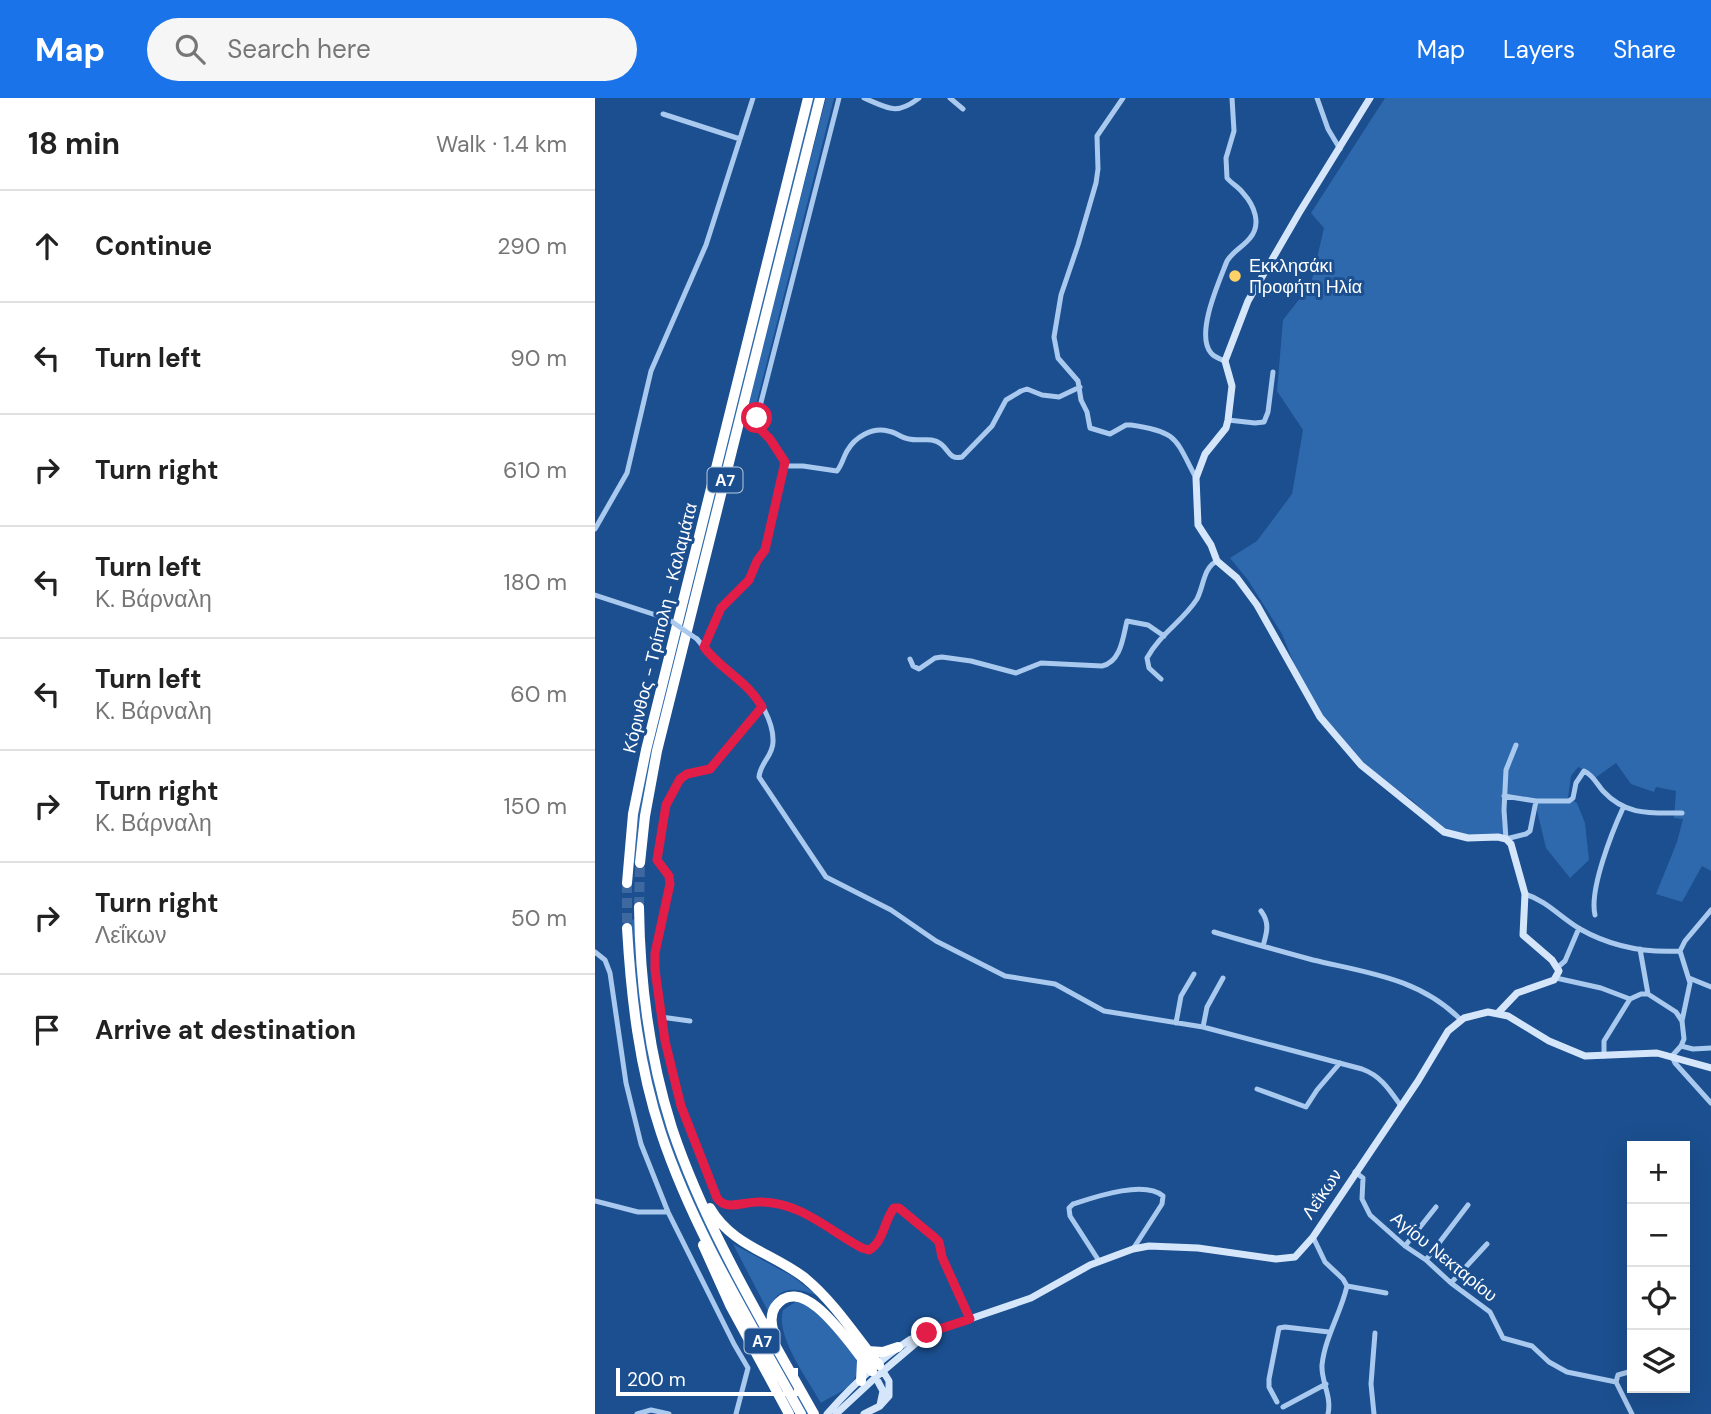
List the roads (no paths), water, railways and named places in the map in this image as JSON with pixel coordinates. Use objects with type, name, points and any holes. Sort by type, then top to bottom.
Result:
[{"type":"highway","points":[[794,151],[801,98]]},
{"type":"highway","name":"Κόρινθος - Τρίπολη - Καλαμάτα","points":[[627,883],[633,814],[646,750],[808,98]]},
{"type":"highway","name":"Κόρινθος - Τρίπολη - Καλαμάτα","points":[[640,863],[645,816],[657,751],[820,98]]},
{"type":"highway","name":"Α7","points":[[639,907],[641,965],[648,1027],[661,1087],[680,1149],[711,1221],[814,1414]]},
{"type":"highway","name":"Α7","points":[[627,928],[638,1038],[649,1090],[669,1153],[704,1234],[801,1414]]},
{"type":"highway","points":[[680,1149],[712,1211],[725,1228],[741,1241],[803,1277],[831,1303],[865,1356],[861,1381]]},
{"type":"highway","points":[[669,1153],[673,1172],[718,1280],[789,1414]]},
{"type":"highway","points":[[790,1372],[772,1329],[771,1319],[773,1310],[780,1302],[792,1297],[804,1298],[816,1305],[877,1371]]},
{"type":"highway","points":[[865,1356],[898,1347]]},
{"type":"street","points":[[595,529],[627,473],[651,371],[706,245],[753,98]]},
{"type":"street","points":[[704,647],[721,608],[749,580],[765,550],[785,466],[783,457],[758,427],[757,418],[839,98]]},
{"type":"street","points":[[864,98],[898,110],[919,98]]},
{"type":"street","points":[[950,98],[963,109]]},
{"type":"street","points":[[1123,98],[1097,136],[1096,183],[1055,318],[1054,337],[1058,358],[1074,373],[1090,428],[1110,434],[1131,425],[1167,433],[1176,439],[1196,478]]},
{"type":"street","points":[[1225,361],[1209,351],[1205,342],[1209,312],[1227,261],[1231,254],[1251,237],[1257,225],[1246,195],[1227,178],[1226,158],[1234,131],[1232,98]]},
{"type":"street","points":[[1317,98],[1328,129],[1340,149]]},
{"type":"street","points":[[1370,98],[1248,301],[1225,361],[1232,386],[1226,428],[1205,454],[1196,478],[1198,524],[1217,561],[1237,578],[1257,605],[1319,717],[1366,770],[1444,831],[1465,838],[1492,836],[1506,839],[1526,834],[1530,831],[1535,801]]},
{"type":"street","points":[[663,114],[740,139]]},
{"type":"street","points":[[1228,420],[1255,424],[1264,422],[1268,412],[1273,372]]},
{"type":"street","points":[[785,466],[837,471],[853,442],[863,434],[882,430],[910,440],[933,440],[941,444],[952,457],[962,457],[992,426],[1006,400],[1021,391],[1027,389],[1042,395],[1059,397],[1080,387]]},
{"type":"street","points":[[1161,679],[1149,668],[1147,657],[1179,623],[1196,599],[1209,566],[1217,561]]},
{"type":"street","points":[[595,595],[668,619],[683,628],[697,639],[717,663],[749,688],[762,707],[772,730],[773,746],[759,776],[826,877],[891,910],[936,941],[1005,976],[1055,984],[1104,1011],[1203,1027],[1340,1063],[1377,1076],[1401,1106]]},
{"type":"street","points":[[910,659],[913,666],[919,669],[935,658],[942,657],[971,661],[1016,673],[1041,663],[1102,666],[1115,659],[1129,611]]},
{"type":"street","points":[[1127,621],[1148,625],[1164,636]]},
{"type":"street","points":[[762,707],[710,769],[687,774],[680,779],[666,805],[657,860],[669,876],[670,884],[655,953],[661,1017],[681,1106],[717,1198],[725,1205],[767,1202],[792,1206],[869,1250],[878,1242],[890,1212],[894,1208],[903,1210],[939,1242],[942,1257],[970,1319]]},
{"type":"street","points":[[1515,745],[1506,770],[1504,796],[1506,839],[1513,848],[1525,894],[1523,935],[1558,967]]},
{"type":"street","points":[[1504,796],[1535,801],[1569,801],[1573,799],[1578,778],[1584,771],[1623,808],[1645,812],[1682,813]]},
{"type":"street","points":[[1595,915],[1594,901],[1602,869],[1623,808]]},
{"type":"street","points":[[1525,894],[1541,900],[1579,928],[1604,940],[1640,950],[1680,951]]},
{"type":"street","points":[[1261,911],[1267,918],[1268,928],[1263,946]]},
{"type":"street","points":[[1672,1056],[1684,1039],[1682,1021],[1689,978],[1681,962],[1680,951],[1685,941],[1711,911]]},
{"type":"street","points":[[1556,978],[1558,967],[1565,961],[1579,928]]},
{"type":"street","points":[[1214,932],[1412,986],[1431,995],[1461,1020],[1488,1012],[1498,1013],[1517,1020],[1549,1041],[1577,1054],[1604,1056],[1650,1052],[1711,1068]]},
{"type":"street","points":[[1640,950],[1648,994]]},
{"type":"street","points":[[595,953],[605,960],[608,966],[622,1060],[635,1123],[650,1168],[668,1212],[734,1344],[747,1363],[748,1374],[736,1414]]},
{"type":"street","points":[[1176,1023],[1181,996],[1194,974]]},
{"type":"street","points":[[1203,1027],[1209,1003],[1223,978]]},
{"type":"street","points":[[1498,1013],[1506,1001],[1517,993],[1556,978],[1601,988],[1630,999]]},
{"type":"street","points":[[1689,978],[1711,987]]},
{"type":"street","points":[[1604,1056],[1603,1046],[1607,1036],[1630,999],[1641,994],[1648,994],[1677,1012],[1682,1021]]},
{"type":"street","points":[[661,1017],[689,1021]]},
{"type":"street","name":"Λεΐκων","points":[[831,1413],[877,1371],[898,1347],[919,1335],[1031,1298],[1099,1261],[1133,1248],[1203,1248],[1287,1259],[1299,1254],[1401,1106],[1448,1031],[1461,1020]]},
{"type":"street","points":[[1681,1046],[1693,1049],[1711,1048]]},
{"type":"street","points":[[1672,1056],[1675,1063],[1711,1103]]},
{"type":"street","points":[[1257,1089],[1306,1107],[1340,1063]]},
{"type":"street","name":"Αγίου Νεκταρίου","points":[[1356,1172],[1363,1178],[1361,1195],[1368,1212],[1405,1246],[1490,1312],[1503,1338],[1532,1346],[1549,1362],[1567,1371],[1616,1382]]},
{"type":"street","points":[[1099,1261],[1071,1218],[1069,1209],[1073,1204],[1131,1190],[1159,1192],[1163,1196],[1162,1204],[1133,1248]]},
{"type":"street","points":[[595,1201],[638,1212],[668,1212]]},
{"type":"street","points":[[1426,1260],[1468,1205]]},
{"type":"street","points":[[1405,1246],[1436,1207]]},
{"type":"street","points":[[1313,1237],[1325,1262],[1347,1286]]},
{"type":"street","points":[[1451,1283],[1487,1244]]},
{"type":"street","points":[[1347,1286],[1387,1293]]},
{"type":"street","points":[[1328,1414],[1329,1397],[1322,1367],[1329,1332],[1347,1286]]},
{"type":"street","points":[[1276,1402],[1269,1387],[1269,1379],[1279,1328],[1329,1332]]},
{"type":"street","name":"Λεΐκων","points":[[831,1413],[861,1381],[935,1331]]},
{"type":"street","points":[[1374,1414],[1371,1384],[1375,1334]]},
{"type":"street","points":[[864,1414],[886,1401],[890,1391],[889,1381],[877,1371]]},
{"type":"street","points":[[1627,1372],[1618,1375],[1616,1382],[1632,1414]]},
{"type":"street","points":[[1283,1407],[1326,1384]]},
{"type":"street","points":[[637,1414],[653,1410],[669,1414]]},
{"type":"tunnel","points":[[639,907],[640,863]]},
{"type":"tunnel","points":[[627,883],[627,928]]},
{"type":"place","name":"Εκκλησάκι Προφήτη Ηλία","points":[[1235,276]]}]
